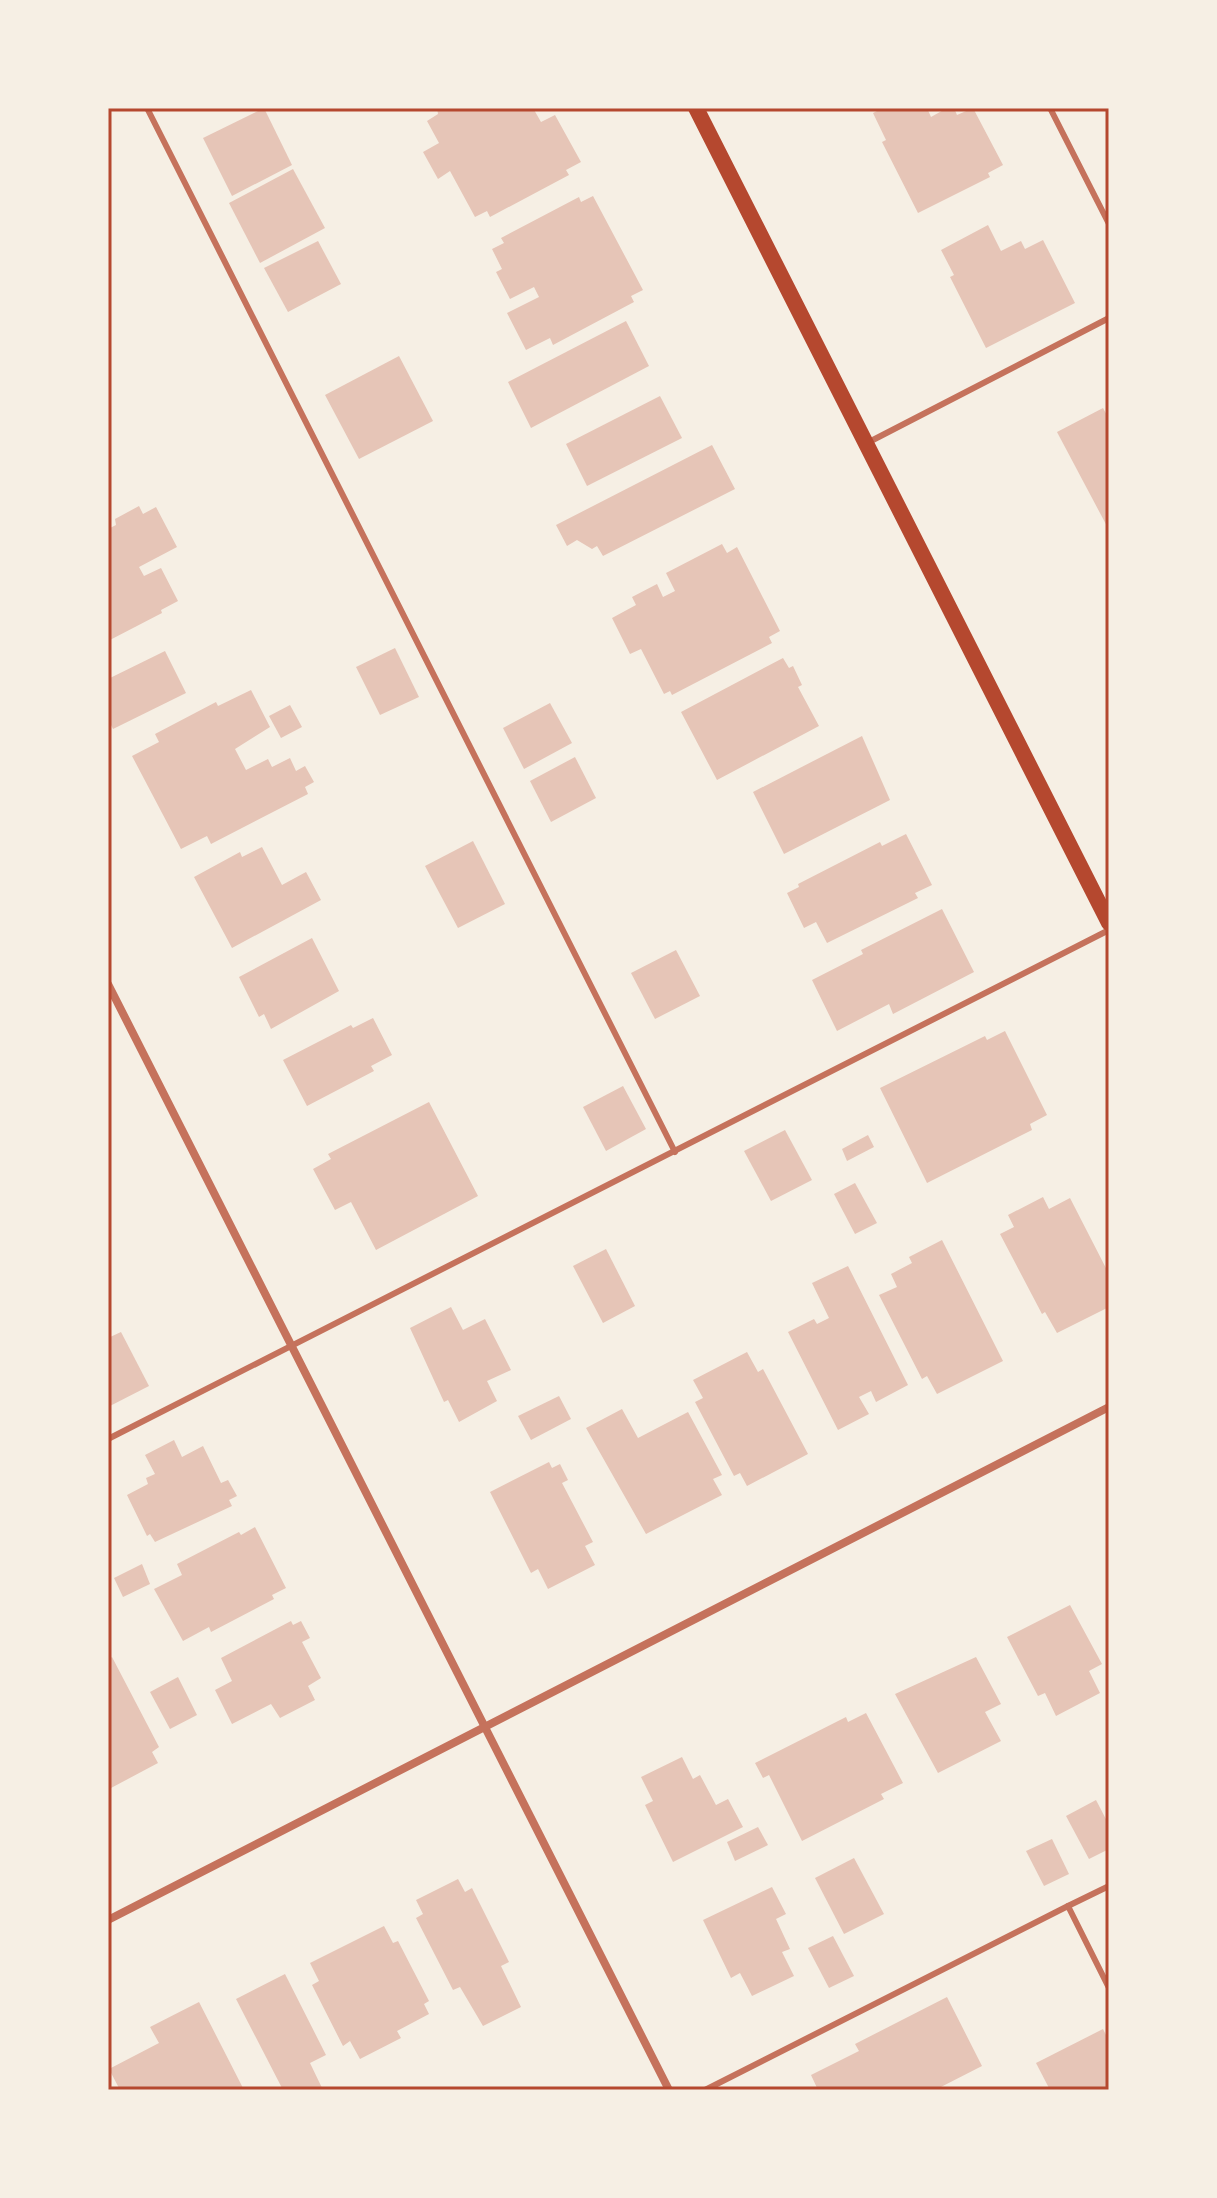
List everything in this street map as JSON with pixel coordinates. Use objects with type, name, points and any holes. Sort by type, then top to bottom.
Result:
[{"type":"main road","points":[[696,108],[1109,923]]},
{"type":"street","points":[[108,984],[669,2090]]},
{"type":"street","points":[[108,1920],[1109,1407]]},
{"type":"lane","points":[[147,108],[675,1152]]},
{"type":"lane","points":[[1050,108],[1109,224]]},
{"type":"lane","points":[[866,444],[1109,318]]},
{"type":"lane","points":[[108,1439],[1109,930]]},
{"type":"lane","points":[[705,2090],[1109,1886]]},
{"type":"lane","points":[[1068,1906],[1109,1988]]},
{"type":"building","points":[[264,108],[292,165],[232,196],[203,138]]},
{"type":"building","points":[[437,108],[533,108],[541,122],[555,115],[581,162],[566,170],[569,175],[490,217],[487,211],[475,217],[450,171],[438,179],[423,152],[439,143],[427,121],[438,114]]},
{"type":"building","points":[[883,108],[927,108],[931,117],[947,108],[954,108],[957,115],[973,108],[1003,165],[988,173],[990,177],[918,213],[882,142],[886,140],[873,113]]},
{"type":"building","points":[[293,169],[325,228],[260,263],[229,203]]},
{"type":"building","points":[[593,196],[643,290],[631,296],[634,302],[553,345],[550,338],[526,350],[507,313],[539,297],[534,287],[510,299],[496,272],[502,269],[492,249],[504,243],[501,238],[579,197],[581,202]]},
{"type":"building","points":[[988,225],[1001,251],[1021,241],[1025,249],[1043,240],[1075,303],[986,348],[950,277],[954,275],[941,250]]},
{"type":"building","points":[[318,241],[341,284],[288,312],[264,268]]},
{"type":"building","points":[[626,321],[649,366],[531,428],[508,382]]},
{"type":"building","points":[[399,356],[433,421],[359,459],[325,395]]},
{"type":"building","points":[[660,396],[682,438],[587,486],[566,444]]},
{"type":"building","points":[[1103,408],[1109,419],[1109,530],[1057,432]]},
{"type":"building","points":[[712,445],[735,489],[603,556],[597,546],[592,549],[577,540],[567,546],[556,525]]},
{"type":"building","points":[[139,506],[143,514],[156,507],[177,547],[139,567],[144,576],[161,568],[178,601],[161,610],[162,613],[108,641],[108,529],[116,525],[115,519]]},
{"type":"building","points":[[722,544],[727,553],[737,547],[780,631],[769,637],[772,643],[672,695],[670,691],[664,694],[641,649],[630,654],[612,618],[636,605],[632,597],[657,584],[663,597],[675,591],[666,573]]},
{"type":"building","points":[[395,648],[419,697],[380,715],[356,667]]},
{"type":"building","points":[[165,651],[186,693],[113,729],[108,719],[108,679]]},
{"type":"building","points":[[783,658],[789,668],[793,666],[802,685],[798,687],[819,726],[717,780],[681,712]]},
{"type":"building","points":[[251,690],[270,727],[235,749],[246,770],[268,759],[272,767],[290,758],[296,771],[305,766],[314,782],[305,787],[308,794],[211,844],[207,836],[181,849],[132,756],[159,742],[155,734],[216,702],[218,706]]},
{"type":"building","points":[[550,703],[572,743],[524,769],[503,728]]},
{"type":"building","points":[[290,705],[302,727],[281,738],[269,716]]},
{"type":"building","points":[[862,736],[890,800],[784,854],[753,792]]},
{"type":"building","points":[[575,757],[596,798],[551,822],[530,781]]},
{"type":"building","points":[[906,834],[932,885],[915,893],[918,898],[827,943],[816,922],[804,928],[787,893],[799,887],[798,884],[880,842],[882,846]]},
{"type":"building","points":[[473,841],[505,904],[458,928],[425,866]]},
{"type":"building","points":[[262,847],[282,885],[306,872],[321,900],[232,948],[194,877],[240,852],[242,857]]},
{"type":"building","points":[[942,909],[974,972],[893,1014],[889,1004],[837,1031],[812,980],[863,954],[861,950]]},
{"type":"building","points":[[312,938],[339,991],[271,1029],[264,1014],[259,1017],[239,977]]},
{"type":"building","points":[[676,950],[700,996],[655,1019],[631,973]]},
{"type":"building","points":[[373,1018],[392,1055],[371,1066],[374,1071],[307,1106],[283,1060],[351,1025],[353,1028]]},
{"type":"building","points":[[1005,1031],[1047,1115],[1030,1124],[1032,1130],[927,1183],[880,1088],[985,1036],[987,1040]]},
{"type":"building","points":[[623,1086],[646,1129],[606,1151],[583,1107]]},
{"type":"building","points":[[429,1102],[478,1196],[376,1250],[351,1202],[335,1210],[313,1169],[331,1159],[328,1154]]},
{"type":"building","points":[[785,1130],[812,1180],[771,1201],[744,1151]]},
{"type":"building","points":[[868,1135],[874,1147],[847,1161],[842,1149]]},
{"type":"building","points":[[855,1183],[877,1223],[855,1234],[834,1194]]},
{"type":"building","points":[[1043,1197],[1049,1209],[1070,1198],[1109,1274],[1109,1307],[1057,1333],[1045,1312],[1042,1314],[1000,1234],[1014,1227],[1008,1215]]},
{"type":"building","points":[[942,1240],[1003,1361],[937,1394],[927,1376],[922,1379],[879,1295],[897,1287],[891,1274],[912,1263],[909,1257]]},
{"type":"building","points":[[606,1249],[635,1306],[603,1323],[573,1266]]},
{"type":"building","points":[[848,1266],[908,1385],[876,1402],[871,1391],[859,1397],[869,1414],[838,1430],[788,1332],[814,1319],[817,1324],[829,1318],[812,1283]]},
{"type":"building","points":[[451,1307],[463,1330],[485,1319],[511,1370],[487,1381],[497,1401],[459,1422],[448,1400],[444,1402],[410,1328]]},
{"type":"building","points":[[121,1332],[149,1386],[108,1407],[108,1338]]},
{"type":"building","points":[[747,1352],[758,1372],[763,1369],[808,1454],[747,1486],[740,1473],[734,1476],[695,1402],[703,1398],[693,1380]]},
{"type":"building","points":[[559,1396],[571,1419],[531,1440],[518,1416]]},
{"type":"building","points":[[622,1409],[638,1438],[688,1412],[722,1475],[713,1479],[722,1495],[646,1534],[586,1428]]},
{"type":"building","points":[[174,1440],[182,1457],[203,1446],[221,1483],[228,1480],[237,1496],[229,1500],[232,1506],[155,1542],[150,1534],[147,1536],[127,1495],[148,1484],[146,1478],[155,1474],[145,1455]]},
{"type":"building","points":[[549,1462],[552,1468],[560,1464],[568,1480],[562,1483],[593,1542],[585,1546],[595,1565],[548,1589],[538,1569],[531,1573],[490,1492]]},
{"type":"building","points":[[255,1527],[286,1588],[272,1595],[274,1599],[211,1632],[209,1627],[183,1641],[154,1589],[182,1575],[177,1564]]},
{"type":"building","points":[[142,1564],[150,1584],[123,1597],[114,1578]]},
{"type":"building","points":[[1070,1605],[1102,1664],[1089,1671],[1100,1693],[1056,1716],[1045,1693],[1038,1696],[1007,1637]]},
{"type":"building","points":[[291,1621],[293,1625],[301,1621],[310,1638],[302,1642],[321,1678],[308,1686],[315,1700],[280,1718],[271,1704],[232,1724],[215,1690],[232,1681],[221,1658]]},
{"type":"building","points":[[112,1657],[159,1747],[152,1752],[158,1763],[111,1788],[108,1660]]},
{"type":"building","points":[[976,1657],[1001,1704],[985,1712],[1001,1741],[938,1773],[895,1694]]},
{"type":"building","points":[[178,1677],[197,1715],[170,1729],[150,1692]]},
{"type":"building","points":[[866,1713],[903,1783],[881,1794],[884,1799],[802,1841],[769,1775],[763,1778],[755,1763],[846,1717],[848,1722]]},
{"type":"building","points":[[682,1757],[693,1779],[700,1775],[716,1805],[728,1799],[743,1827],[673,1862],[645,1805],[653,1801],[641,1777]]},
{"type":"building","points":[[1096,1800],[1109,1825],[1109,1849],[1089,1859],[1066,1816]]},
{"type":"building","points":[[758,1827],[768,1845],[735,1861],[727,1842]]},
{"type":"building","points":[[1052,1839],[1069,1874],[1044,1886],[1026,1851]]},
{"type":"building","points":[[854,1858],[884,1914],[844,1934],[815,1878]]},
{"type":"building","points":[[458,1879],[465,1892],[472,1888],[509,1962],[501,1966],[521,2007],[483,2026],[460,1987],[453,1990],[416,1918],[423,1914],[416,1900]]},
{"type":"building","points":[[772,1887],[786,1914],[776,1919],[790,1949],[782,1952],[794,1976],[752,1996],[740,1973],[731,1978],[703,1920]]},
{"type":"building","points":[[384,1926],[393,1943],[398,1941],[429,2001],[424,2004],[429,2014],[397,2031],[401,2038],[360,2059],[350,2041],[343,2046],[312,1985],[319,1981],[310,1963]]},
{"type":"building","points":[[833,1936],[854,1976],[829,1988],[808,1948]]},
{"type":"building","points":[[285,1974],[326,2055],[310,2063],[323,2090],[283,2090],[236,1999]]},
{"type":"building","points":[[947,1997],[982,2066],[935,2090],[818,2090],[811,2075],[859,2051],[855,2044]]},
{"type":"building","points":[[199,2002],[244,2090],[120,2090],[109,2069],[159,2043],[150,2027]]},
{"type":"building","points":[[1103,2029],[1109,2041],[1109,2090],[1050,2090],[1036,2063]]}]
